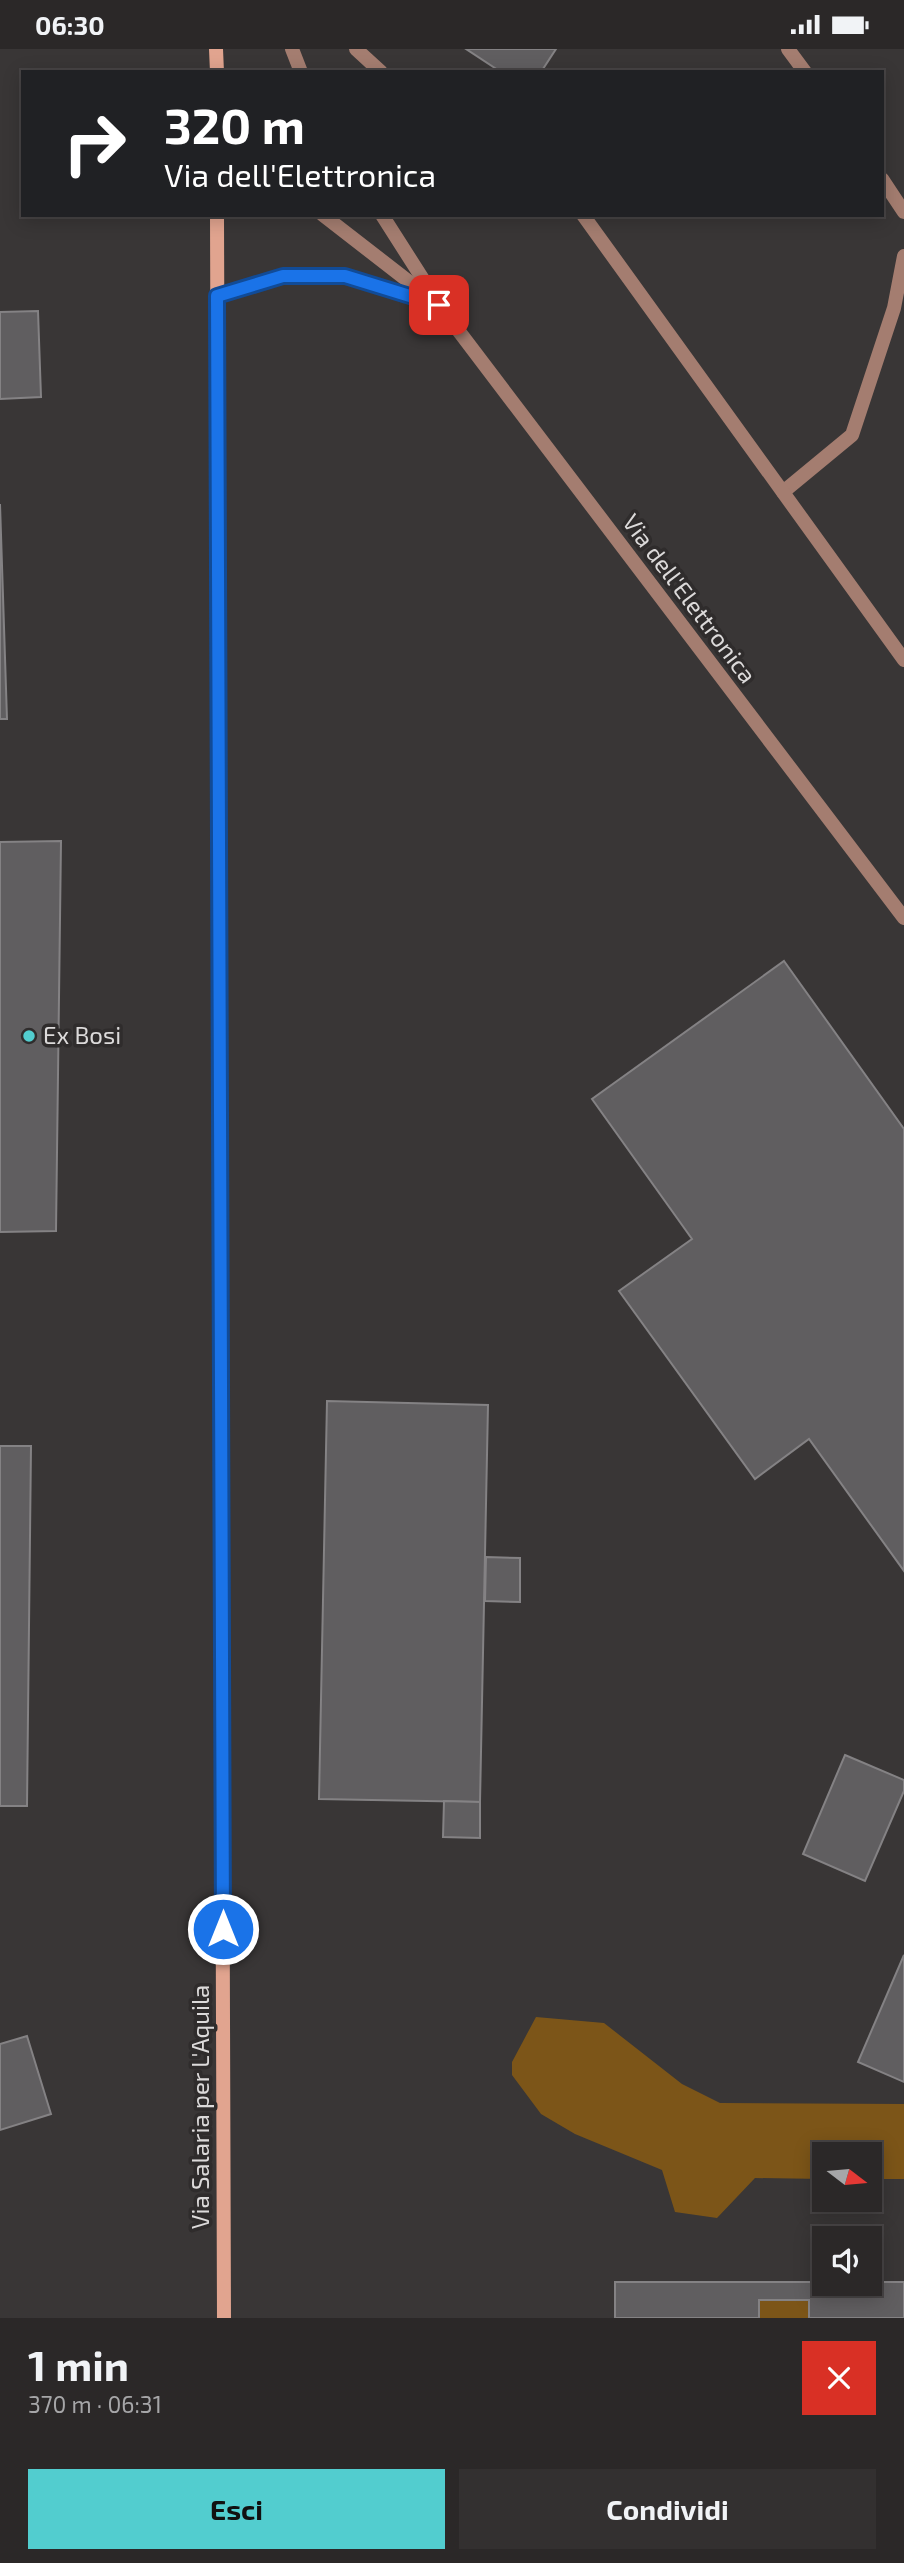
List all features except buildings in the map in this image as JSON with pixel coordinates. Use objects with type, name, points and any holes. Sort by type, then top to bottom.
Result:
[{"type":"main road","points":[[216,49],[217,70]]},
{"type":"main road","name":"Via Salaria per L'Aquila","points":[[217,217],[224,2318]]},
{"type":"street","points":[[292,49],[300,70]]},
{"type":"street","points":[[356,49],[379,70]]},
{"type":"street","points":[[788,49],[804,70]]},
{"type":"street","points":[[884,182],[904,212]]},
{"type":"street","name":"Via dell'Elettronica","points":[[326,217],[439,305],[904,918]]},
{"type":"street","points":[[383,217],[439,305]]},
{"type":"street","points":[[584,217],[904,660]]},
{"type":"street","points":[[783,492],[852,435],[894,308],[904,256]]},
{"type":"street","points":[[217,296],[283,276],[345,276],[439,305]]},
{"type":"shaded area","points":[[536,2017],[604,2023],[682,2084],[720,2103],[904,2104],[904,2179],[882,2179],[882,2142],[812,2142],[812,2179],[755,2178],[717,2218],[675,2212],[662,2170],[575,2134],[541,2114],[512,2075],[512,2062]]},
{"type":"shaded area","points":[[759,2300],[809,2300],[809,2318],[759,2318]]},
{"type":"place","name":"Ex Bosi","points":[[29,1036]]},
{"type":"route","points":[[223,1929],[217,296],[283,276],[345,276],[439,305]]}]
